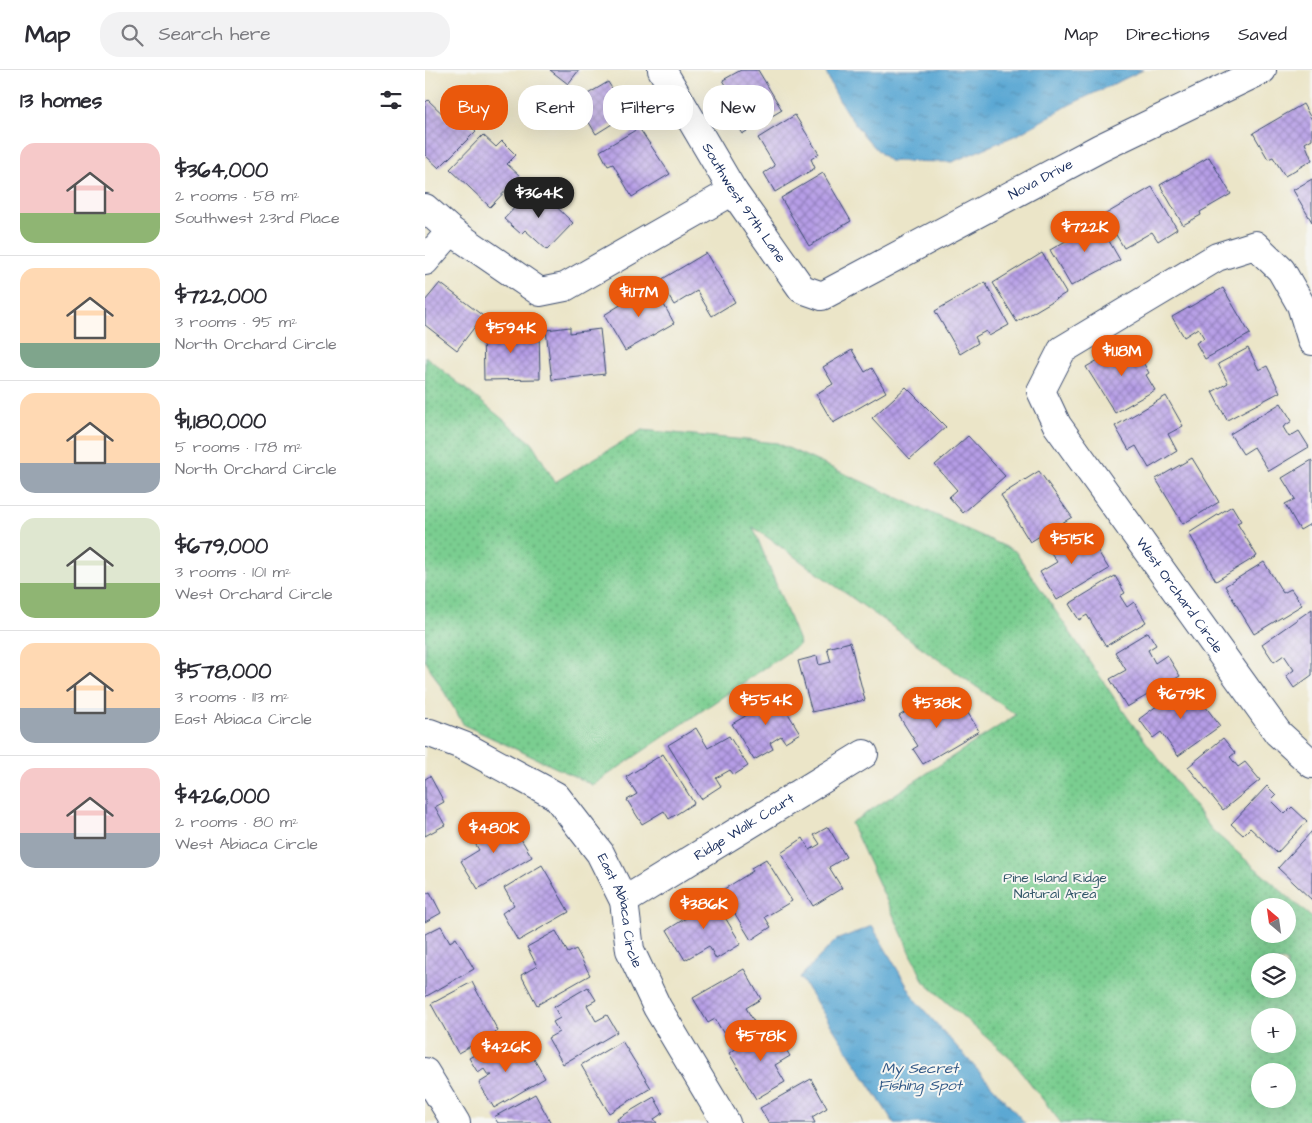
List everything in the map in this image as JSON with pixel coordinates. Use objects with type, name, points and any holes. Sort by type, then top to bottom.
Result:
[{"type":"street","name":"Southwest 97th Lane","points":[[662,70],[733,191],[802,289],[822,296]]},
{"type":"street","name":"Nova Drive","points":[[822,296],[1100,148],[1262,70]]},
{"type":"street","points":[[425,208],[451,231],[540,292],[565,287],[733,191]]},
{"type":"street","points":[[425,260],[451,231]]},
{"type":"street","name":"West Orchard Circle","points":[[1312,341],[1301,305],[1281,270],[1255,245],[1217,257],[1062,350],[1041,391],[1057,425],[1272,725],[1312,764]]},
{"type":"street","name":"East Abiaca Circle","points":[[425,733],[430,733],[464,746],[557,796],[600,853],[624,900],[630,950],[657,1007],[726,1123]]},
{"type":"street","name":"Ridge Walk Court","points":[[624,900],[864,754]]},
{"type":"street","points":[[425,1072],[456,1123]]},
{"type":"green space","name":"Pine Island Ridge Natural Area","points":[[425,356],[532,443],[555,482],[642,430],[777,443],[1015,551],[1128,718],[1212,830],[1289,898],[1251,898],[1251,943],[1296,943],[1296,904],[1312,918],[1312,1123],[1061,1123],[1013,1061],[924,982],[851,823],[1016,715],[753,527],[800,644],[593,785],[464,725],[425,660]]},
{"type":"water","points":[[825,70],[1143,70],[1069,105],[1019,134],[952,162],[889,161],[851,119],[830,83]]},
{"type":"water","name":"My Secret Fishing Spot","points":[[872,926],[916,1001],[1025,1123],[894,1123],[800,977],[836,940]]},
{"type":"building","points":[[550,70],[579,70],[568,84]]},
{"type":"building","points":[[741,70],[758,70],[767,85],[726,85],[723,80]]},
{"type":"building","points":[[608,82],[610,85],[603,85],[603,130],[596,134],[593,129],[593,91]]},
{"type":"building","points":[[774,97],[782,110],[774,115]]},
{"type":"building","points":[[428,100],[440,111],[440,130],[476,131],[439,168],[425,155],[425,103]]},
{"type":"building","points":[[1303,104],[1312,120],[1312,139],[1305,143],[1312,160],[1285,176],[1273,157],[1268,159],[1253,133]]},
{"type":"building","points":[[795,115],[819,154],[811,159],[815,168],[775,192],[764,173],[775,166],[758,138],[774,130],[774,128]]},
{"type":"building","points":[[636,130],[640,130],[670,174],[632,197],[613,164],[608,166],[600,151]]},
{"type":"building","points":[[739,130],[749,130],[742,134]]},
{"type":"building","points":[[483,135],[496,147],[502,141],[516,155],[507,164],[520,176],[490,207],[450,169]]},
{"type":"building","points":[[1209,157],[1231,194],[1200,212],[1201,215],[1183,225],[1160,185]]},
{"type":"building","points":[[823,173],[851,221],[809,246],[781,198]]},
{"type":"building","points":[[1312,179],[1312,222],[1293,190]]},
{"type":"building","points":[[535,186],[573,223],[547,250],[525,230],[521,234],[504,219]]},
{"type":"building","points":[[1152,187],[1177,229],[1158,241],[1152,232],[1124,248],[1104,215]]},
{"type":"building","points":[[1094,215],[1120,260],[1071,286],[1050,250],[1083,231],[1079,224]]},
{"type":"building","points":[[706,253],[735,302],[712,316],[697,291],[674,305],[659,281]]},
{"type":"building","points":[[1042,253],[1066,293],[1017,322],[993,283]]},
{"type":"building","points":[[985,282],[1009,325],[989,336],[986,331],[975,337],[978,343],[960,354],[935,311]]},
{"type":"building","points":[[440,283],[483,316],[457,350],[425,325],[425,301]]},
{"type":"building","points":[[652,283],[674,323],[625,351],[604,315],[632,298],[631,295]]},
{"type":"building","points":[[1223,288],[1250,334],[1205,359],[1196,343],[1204,338],[1198,328],[1184,337],[1172,317]]},
{"type":"building","points":[[570,327],[570,333],[600,329],[605,374],[552,380],[546,330]]},
{"type":"building","points":[[539,328],[540,379],[484,380],[483,329]]},
{"type":"building","points":[[1131,341],[1149,373],[1146,375],[1155,390],[1115,413],[1086,367]]},
{"type":"building","points":[[1248,348],[1259,370],[1267,366],[1280,392],[1227,420],[1212,392],[1228,383],[1218,364]]},
{"type":"building","points":[[852,350],[865,372],[872,368],[886,392],[833,423],[816,394],[833,384],[823,367]]},
{"type":"building","points":[[906,387],[946,427],[910,459],[872,418]]},
{"type":"building","points":[[1166,396],[1183,426],[1168,434],[1177,451],[1149,468],[1136,446],[1129,450],[1115,426]]},
{"type":"building","points":[[1281,403],[1292,421],[1283,427],[1289,437],[1299,431],[1309,447],[1269,471],[1254,447],[1243,454],[1230,434]]},
{"type":"building","points":[[968,436],[1005,476],[963,513],[949,497],[957,490],[935,465]]},
{"type":"building","points":[[1192,458],[1219,502],[1183,524],[1156,479]]},
{"type":"building","points":[[1312,460],[1312,523],[1300,530],[1285,504],[1295,499],[1282,478]]},
{"type":"building","points":[[1039,471],[1072,517],[1030,542],[1001,495]]},
{"type":"building","points":[[1232,506],[1241,521],[1237,523],[1257,556],[1216,581],[1189,533]]},
{"type":"building","points":[[1072,529],[1087,553],[1096,548],[1109,569],[1057,600],[1040,572],[1057,562],[1046,545]]},
{"type":"building","points":[[1264,562],[1283,593],[1291,589],[1302,605],[1254,634],[1225,586]]},
{"type":"building","points":[[1115,576],[1125,593],[1120,596],[1127,607],[1134,602],[1146,622],[1106,646],[1087,615],[1079,620],[1069,604]]},
{"type":"building","points":[[1312,609],[1312,675],[1294,688],[1286,676],[1294,670],[1284,655],[1274,662],[1262,644]]},
{"type":"building","points":[[1148,632],[1156,645],[1148,650],[1155,663],[1167,655],[1180,676],[1127,707],[1110,679],[1126,670],[1115,652]]},
{"type":"building","points":[[850,642],[865,700],[812,712],[798,661],[817,656],[819,665],[831,662],[827,648]]},
{"type":"building","points":[[1188,683],[1220,726],[1178,756],[1161,732],[1153,738],[1139,719]]},
{"type":"building","points":[[773,689],[800,733],[785,742],[781,736],[770,743],[773,749],[754,760],[732,724],[762,706],[757,698]]},
{"type":"building","points":[[926,700],[932,710],[942,704],[948,714],[963,705],[979,731],[923,764],[913,749],[918,746],[899,716]]},
{"type":"building","points":[[696,728],[708,748],[729,736],[748,766],[734,775],[730,770],[716,778],[721,786],[701,799],[668,745]]},
{"type":"building","points":[[1223,738],[1235,753],[1230,757],[1238,767],[1245,762],[1260,780],[1223,810],[1188,767]]},
{"type":"building","points":[[663,754],[694,803],[669,819],[664,811],[642,824],[627,800],[637,794],[626,777]]},
{"type":"building","points":[[430,776],[444,802],[435,807],[445,825],[425,836],[425,779]]},
{"type":"building","points":[[1267,786],[1276,795],[1271,800],[1285,814],[1292,807],[1307,821],[1277,853],[1250,828],[1243,835],[1231,824]]},
{"type":"building","points":[[494,819],[507,841],[518,834],[532,857],[478,889],[461,861],[479,850],[469,833]]},
{"type":"building","points":[[828,827],[846,857],[829,867],[842,888],[813,906],[781,853],[803,838],[810,850],[820,844],[814,835]]},
{"type":"building","points":[[1312,831],[1312,900],[1278,868]]},
{"type":"building","points":[[766,859],[792,901],[765,917],[771,927],[751,940],[721,891],[753,871],[751,868]]},
{"type":"building","points":[[542,865],[569,912],[518,941],[502,913],[514,905],[504,888]]},
{"type":"building","points":[[430,892],[441,913],[425,922],[425,894]]},
{"type":"building","points":[[711,894],[741,944],[716,959],[709,946],[685,960],[667,930],[689,916],[685,909]]},
{"type":"building","points":[[441,926],[450,942],[456,938],[474,969],[425,997],[425,934]]},
{"type":"building","points":[[556,931],[568,953],[576,949],[590,975],[537,1005],[521,975],[537,966],[527,947]]},
{"type":"building","points":[[744,969],[761,999],[746,1008],[756,1025],[728,1041],[715,1019],[708,1023],[693,998]]},
{"type":"building","points":[[472,982],[498,1031],[458,1053],[431,1004]]},
{"type":"building","points":[[588,987],[596,1000],[587,1005],[596,1021],[607,1015],[617,1032],[563,1064],[548,1038],[559,1032],[553,1022],[560,1018],[554,1007]]},
{"type":"building","points":[[772,1027],[790,1056],[775,1065],[785,1082],[756,1099],[729,1053]]},
{"type":"building","points":[[501,1040],[512,1058],[528,1049],[545,1078],[494,1108],[479,1083],[492,1075],[488,1075],[484,1069],[478,1073],[469,1058]]},
{"type":"building","points":[[622,1041],[651,1088],[609,1113],[581,1065]]},
{"type":"building","points":[[811,1079],[827,1108],[812,1117],[815,1123],[769,1123],[760,1108]]},
{"type":"building","points":[[535,1094],[551,1123],[498,1123],[494,1117]]},
{"type":"building","points":[[654,1097],[663,1113],[654,1119],[657,1123],[619,1123],[617,1119]]}]
